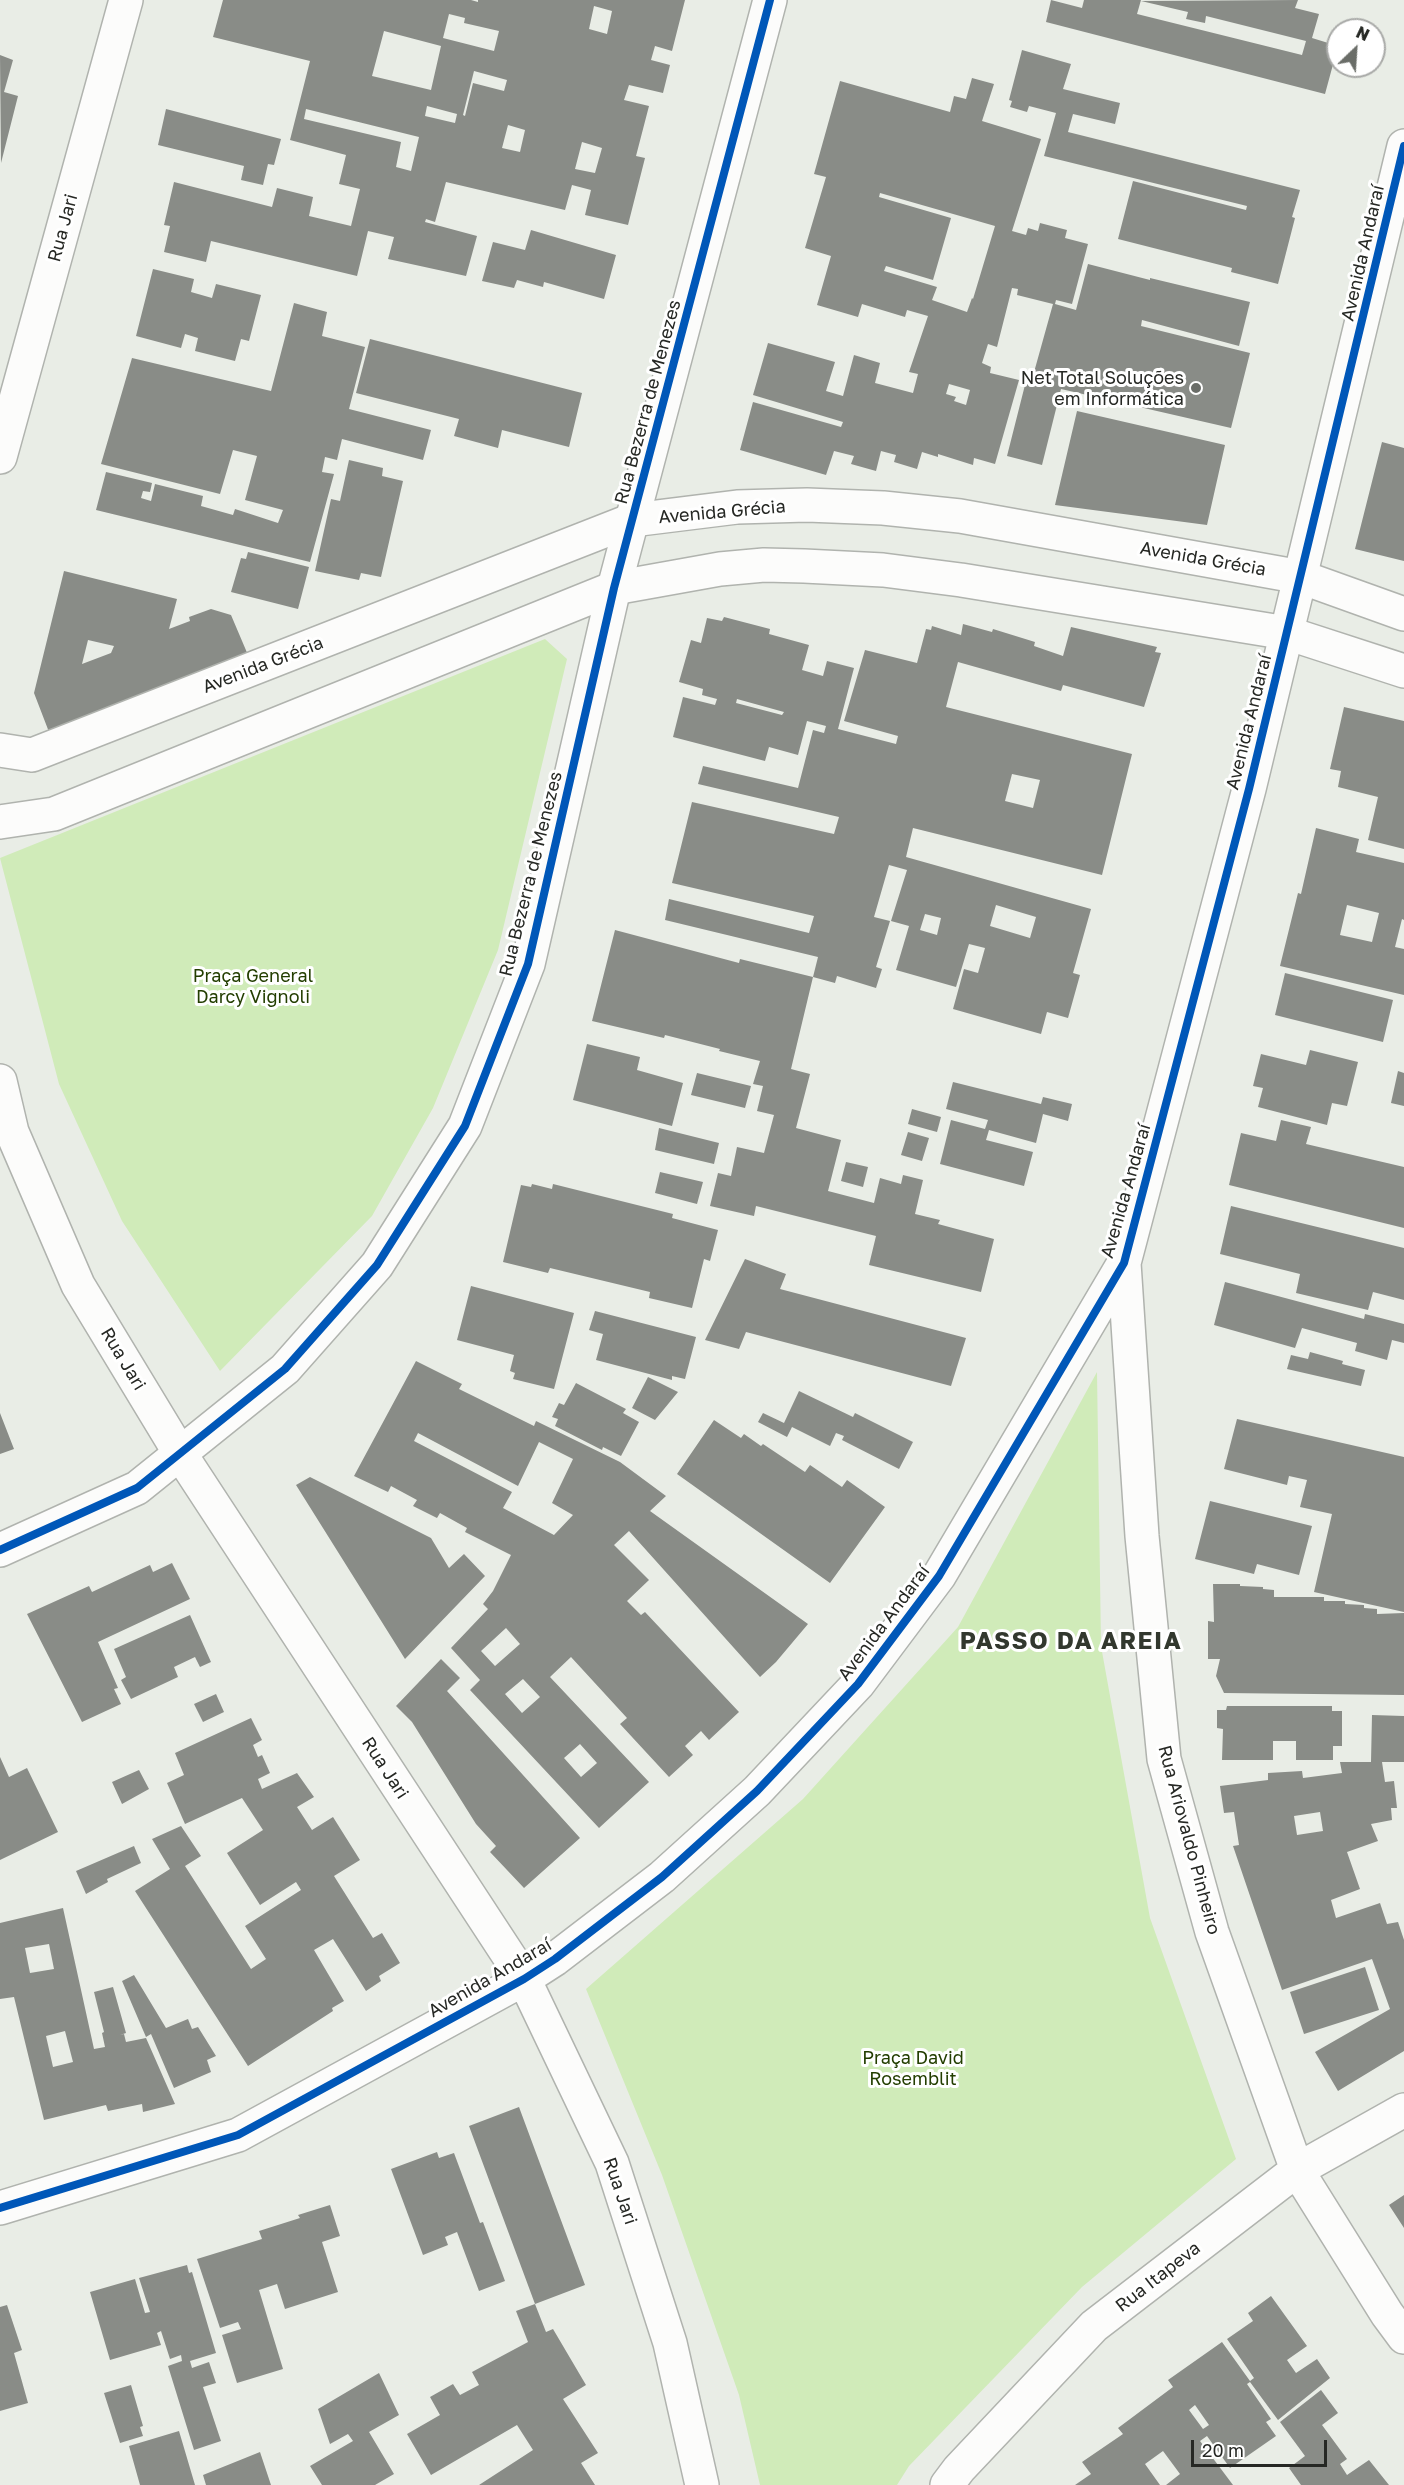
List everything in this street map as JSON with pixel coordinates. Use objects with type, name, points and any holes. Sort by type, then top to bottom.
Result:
[{"type":"street","name":"Rua Jari","points":[[0,457],[126,0]]},
{"type":"street","name":"Rua Bezerra de Menezes","points":[[0,1550],[137,1488],[181,1455],[285,1369],[377,1265],[465,1126],[528,964],[614,588],[770,0]]},
{"type":"street","name":"Avenida Andaraí","points":[[0,2208],[238,2135],[524,1979],[555,1959],[662,1877],[757,1791],[858,1684],[939,1576],[1124,1263],[1249,789],[1302,577],[1404,146]]},
{"type":"street","name":"Avenida Grécia","points":[[0,750],[32,755],[633,520],[737,507],[807,505],[883,508],[960,516],[1302,577],[1404,614]]},
{"type":"street","points":[[0,822],[54,814],[614,588],[720,569],[764,565],[883,570],[1287,633],[1404,671]]},
{"type":"street","name":"Rua Jari","points":[[0,1081],[12,1132],[78,1285],[181,1455],[524,1979],[612,2163],[670,2343],[702,2485]]},
{"type":"street","name":"Rua Ariovaldo Pinheiro","points":[[1124,1263],[1143,1536],[1164,1759],[1212,1932],[1297,2170],[1387,2314],[1404,2337]]},
{"type":"street","name":"Rua Itapeva","points":[[947,2485],[959,2469],[1094,2326],[1297,2170],[1404,2110]]},
{"type":"green space","name":"Praça General Darcy Vignoli","points":[[545,639],[567,659],[498,950],[433,1108],[372,1216],[220,1371],[122,1221],[59,1084],[0,858]]},
{"type":"green space","name":"Praça David Rosemblit","points":[[1097,1372],[1101,1646],[1150,1918],[1236,2159],[1082,2287],[909,2466],[897,2485],[760,2485],[739,2395],[662,2175],[586,1989],[803,1799],[958,1627]]},
{"type":"building","points":[[223,0],[471,0],[478,2],[478,0],[685,0],[672,51],[655,46],[651,60],[670,65],[663,93],[629,85],[624,100],[649,106],[636,156],[645,158],[628,225],[585,215],[591,190],[572,185],[565,210],[446,182],[435,222],[426,219],[425,222],[477,236],[466,276],[388,259],[394,237],[368,231],[357,276],[211,241],[206,262],[164,252],[170,226],[164,225],[174,182],[272,207],[277,188],[313,197],[309,216],[351,226],[360,189],[339,184],[346,155],[290,140],[310,61],[213,37]],"holes":[[[594,6],[612,11],[607,34],[589,29]],[[449,14],[465,18],[464,23],[499,31],[494,51],[443,38]],[[384,31],[441,46],[431,90],[372,76]],[[474,71],[507,80],[504,91],[473,83],[465,116],[463,115]],[[427,106],[457,114],[455,123],[425,116]],[[306,109],[419,137],[411,171],[396,167],[401,142],[304,119]],[[508,125],[525,130],[520,152],[502,148]],[[582,142],[602,148],[595,173],[575,169]]]},
{"type":"building","points":[[1051,0],[1082,8],[1084,0],[1141,0],[1137,14],[1302,55],[1306,41],[1206,16],[1205,23],[1186,19],[1188,12],[1141,1],[1298,0],[1295,8],[1319,14],[1312,38],[1326,42],[1326,78],[1329,78],[1325,94],[1046,22]]},
{"type":"building","points":[[1022,50],[1071,64],[1063,89],[1120,103],[1115,124],[1073,114],[1068,132],[1300,190],[1278,284],[1231,272],[1232,268],[1118,239],[1133,181],[1246,210],[1247,206],[1044,156],[1056,113],[1029,106],[1027,112],[1010,107],[1012,101],[1009,100]]},
{"type":"building","points":[[0,55],[13,60],[4,92],[18,96],[1,163]]},
{"type":"building","points":[[972,78],[994,84],[982,121],[1041,139],[1012,231],[1026,235],[1028,228],[1038,231],[1040,223],[1067,230],[1065,238],[1088,244],[1072,304],[1056,300],[1055,304],[1076,310],[1088,264],[1250,302],[1239,346],[1142,320],[1141,326],[1250,353],[1231,428],[1061,389],[1042,465],[1007,456],[1026,381],[1031,383],[1053,304],[1017,295],[1018,289],[1012,288],[997,347],[988,344],[982,363],[991,367],[990,373],[1019,380],[995,464],[974,458],[973,465],[938,454],[938,457],[922,452],[917,469],[894,462],[896,455],[881,451],[876,471],[851,464],[854,456],[834,451],[826,475],[740,450],[753,402],[841,427],[843,422],[753,395],[768,343],[835,362],[826,391],[843,396],[854,355],[880,363],[875,383],[913,393],[918,374],[909,372],[928,316],[907,310],[905,317],[862,304],[858,317],[817,305],[831,256],[805,248],[826,177],[814,174],[840,81],[950,112],[954,96],[966,99]],"holes":[[[880,193],[995,226],[967,312],[932,300],[937,287],[884,271],[886,266],[933,280],[951,218],[879,197]],[[949,384],[970,390],[966,405],[954,401],[956,397],[946,394]]]},
{"type":"building","points":[[166,109],[281,139],[274,165],[268,164],[263,185],[241,180],[244,166],[158,145]]},
{"type":"building","points":[[531,230],[616,255],[604,299],[544,282],[543,287],[517,280],[514,288],[482,281],[493,242],[525,250]]},
{"type":"building","points":[[153,269],[194,279],[191,292],[212,298],[216,284],[261,295],[249,341],[241,339],[235,361],[195,351],[198,338],[185,334],[181,348],[136,336]]},
{"type":"building","points":[[294,303],[327,312],[322,336],[365,347],[349,409],[431,430],[423,460],[342,439],[337,460],[325,457],[322,472],[334,474],[310,562],[96,510],[106,472],[152,483],[150,492],[143,491],[141,498],[151,501],[155,484],[203,496],[201,506],[233,515],[235,509],[278,523],[283,510],[245,500],[257,456],[233,450],[220,494],[101,464],[132,358],[271,391]]},
{"type":"building","points":[[370,339],[582,393],[569,447],[502,430],[498,448],[454,436],[459,419],[356,393]]},
{"type":"building","points":[[1077,411],[1225,445],[1207,525],[1055,505]]},
{"type":"building","points":[[1382,442],[1404,448],[1404,561],[1355,549]]},
{"type":"building","points":[[349,460],[383,468],[382,476],[403,481],[381,577],[361,573],[359,580],[315,571],[331,499],[340,501]]},
{"type":"building","points":[[248,552],[309,567],[298,609],[231,592],[241,558],[246,559]]},
{"type":"building","points":[[64,571],[177,599],[169,629],[190,621],[189,617],[211,609],[231,615],[248,655],[49,732],[34,693]],"holes":[[[88,640],[114,646],[111,653],[82,664]]]},
{"type":"building","points":[[724,617],[770,629],[769,634],[809,645],[802,670],[823,676],[827,661],[854,668],[838,729],[896,744],[898,736],[844,721],[865,650],[917,663],[926,629],[931,630],[932,626],[961,635],[963,624],[992,632],[993,629],[1035,642],[1034,646],[1063,656],[1071,627],[1157,647],[1155,652],[1161,653],[1144,707],[1063,685],[1061,691],[958,662],[946,707],[1132,754],[1102,875],[913,828],[906,857],[1091,909],[1073,973],[1080,975],[1068,1018],[1047,1012],[1041,1034],[953,1009],[964,969],[978,973],[985,948],[969,944],[956,987],[896,970],[909,926],[891,921],[907,870],[889,865],[874,917],[890,921],[876,967],[882,969],[876,988],[837,976],[835,983],[813,977],[818,957],[665,920],[669,899],[809,933],[814,916],[672,883],[692,802],[834,834],[839,817],[698,784],[703,766],[798,788],[813,730],[824,733],[826,726],[807,721],[798,755],[769,747],[765,761],[673,737],[683,697],[715,705],[717,699],[702,695],[703,689],[679,682],[691,640],[701,643],[707,618],[722,621]],"holes":[[[737,699],[784,712],[782,715],[736,703]],[[1012,774],[1040,780],[1033,808],[1005,801]],[[996,905],[1036,917],[1030,938],[990,926]],[[925,914],[941,918],[937,935],[920,930]]]},
{"type":"building","points":[[1344,707],[1404,721],[1404,849],[1368,840],[1378,797],[1338,787],[1341,771],[1330,769]]},
{"type":"building","points":[[1316,828],[1359,839],[1356,852],[1404,863],[1404,920],[1402,919],[1395,947],[1404,949],[1404,995],[1280,966],[1298,893],[1301,894]],"holes":[[[1347,905],[1379,913],[1372,942],[1340,935]]]},
{"type":"building","points":[[615,930],[739,963],[740,959],[813,977],[791,1069],[810,1074],[796,1128],[841,1140],[828,1191],[874,1203],[880,1178],[901,1184],[903,1175],[923,1180],[915,1214],[940,1220],[938,1224],[994,1239],[981,1292],[869,1265],[876,1236],[756,1206],[754,1216],[710,1206],[718,1173],[731,1176],[737,1147],[764,1153],[774,1115],[757,1111],[763,1086],[753,1084],[760,1061],[665,1035],[664,1038],[592,1021]]},
{"type":"building","points":[[1285,973],[1393,1000],[1383,1042],[1275,1015]]},
{"type":"building","points":[[587,1044],[640,1057],[637,1070],[683,1083],[672,1126],[573,1100]]},
{"type":"building","points":[[1310,1050],[1358,1062],[1347,1106],[1332,1103],[1327,1125],[1258,1107],[1263,1088],[1253,1086],[1261,1054],[1306,1065]]},
{"type":"building","points":[[1398,1071],[1404,1073],[1404,1106],[1391,1103]]},
{"type":"building","points":[[697,1073],[751,1086],[745,1108],[691,1095]]},
{"type":"building","points":[[953,1082],[1041,1104],[1043,1097],[1072,1104],[1068,1121],[1043,1114],[1036,1143],[989,1130],[986,1140],[1033,1152],[1024,1186],[940,1164],[951,1120],[985,1129],[988,1120],[946,1109]]},
{"type":"building","points":[[912,1109],[941,1117],[937,1132],[908,1124]]},
{"type":"building","points":[[1281,1120],[1311,1127],[1306,1144],[1404,1167],[1404,1228],[1229,1185],[1241,1133],[1276,1141]]},
{"type":"building","points":[[659,1128],[719,1143],[714,1164],[655,1150]]},
{"type":"building","points":[[908,1132],[929,1138],[922,1161],[901,1155]]},
{"type":"building","points":[[846,1162],[868,1167],[863,1187],[841,1181]]},
{"type":"building","points":[[660,1172],[703,1182],[697,1204],[655,1193]]},
{"type":"building","points":[[532,1184],[552,1189],[553,1184],[673,1214],[672,1218],[718,1230],[710,1261],[704,1259],[692,1308],[649,1298],[650,1292],[550,1268],[548,1273],[503,1262],[521,1185],[531,1187]]},
{"type":"building","points":[[1231,1206],[1404,1248],[1404,1300],[1373,1292],[1368,1310],[1296,1293],[1300,1274],[1220,1254]]},
{"type":"building","points":[[745,1259],[786,1274],[780,1289],[966,1338],[951,1386],[746,1332],[739,1349],[705,1340]]},
{"type":"building","points":[[1225,1282],[1364,1319],[1365,1314],[1404,1324],[1404,1343],[1392,1340],[1387,1360],[1355,1351],[1357,1343],[1302,1328],[1295,1348],[1214,1325]]},
{"type":"building","points":[[471,1286],[574,1313],[554,1389],[513,1379],[515,1373],[510,1371],[514,1355],[457,1340]]},
{"type":"building","points":[[595,1311],[696,1337],[685,1379],[672,1376],[672,1380],[596,1360],[603,1334],[589,1330]]},
{"type":"building","points":[[1310,1352],[1365,1370],[1361,1386],[1287,1369],[1291,1355],[1308,1359]]},
{"type":"building","points":[[416,1361],[462,1384],[459,1389],[534,1426],[536,1421],[620,1462],[666,1496],[650,1511],[808,1624],[760,1677],[629,1531],[614,1545],[649,1580],[627,1601],[641,1615],[645,1612],[739,1712],[709,1740],[701,1731],[685,1746],[693,1755],[669,1777],[620,1724],[627,1718],[571,1657],[550,1677],[649,1782],[599,1828],[470,1690],[480,1680],[451,1648],[488,1609],[483,1604],[493,1591],[511,1555],[465,1532],[467,1528],[440,1513],[437,1518],[413,1506],[417,1500],[391,1486],[388,1492],[354,1476]],"holes":[[[418,1433],[518,1486],[539,1442],[573,1459],[552,1503],[573,1515],[554,1535],[503,1508],[512,1492],[414,1441]],[[506,1628],[520,1644],[495,1666],[481,1651]],[[523,1679],[540,1697],[522,1713],[505,1694]],[[580,1744],[597,1763],[581,1777],[564,1758]]]},
{"type":"building","points":[[648,1377],[678,1392],[655,1420],[632,1408]]},
{"type":"building","points":[[576,1383],[626,1409],[623,1413],[639,1422],[621,1456],[603,1447],[602,1450],[555,1426],[558,1419],[552,1417],[559,1403],[564,1405]]},
{"type":"building","points":[[799,1391],[853,1417],[855,1413],[913,1442],[899,1469],[842,1440],[844,1436],[836,1433],[830,1446],[792,1427],[787,1437],[758,1422],[763,1413],[784,1423]]},
{"type":"building","points":[[0,1413],[14,1449],[0,1454]]},
{"type":"building","points":[[1237,1419],[1404,1457],[1404,1612],[1314,1592],[1332,1514],[1300,1507],[1307,1480],[1289,1476],[1287,1485],[1224,1469]]},
{"type":"building","points":[[714,1420],[741,1438],[744,1434],[761,1446],[763,1444],[805,1472],[810,1465],[842,1487],[847,1480],[885,1507],[830,1583],[677,1474]]},
{"type":"building","points":[[310,1477],[431,1538],[449,1568],[464,1554],[485,1576],[405,1659],[296,1485]]},
{"type":"building","points":[[1210,1501],[1312,1526],[1299,1575],[1257,1564],[1254,1574],[1195,1559]]},
{"type":"building","points":[[172,1563],[190,1599],[98,1642],[118,1688],[114,1689],[121,1704],[82,1722],[27,1614],[89,1586],[92,1592],[150,1565],[153,1572]]},
{"type":"building","points":[[1213,1584],[1263,1587],[1263,1589],[1274,1590],[1274,1597],[1324,1597],[1324,1601],[1345,1601],[1345,1604],[1364,1605],[1364,1608],[1377,1609],[1377,1614],[1404,1613],[1404,1695],[1224,1693],[1216,1676],[1220,1659],[1208,1659],[1208,1621],[1214,1622]]},
{"type":"building","points":[[190,1615],[211,1662],[200,1667],[195,1657],[174,1667],[178,1677],[131,1699],[121,1680],[126,1677],[114,1649]]},
{"type":"building","points":[[441,1659],[460,1678],[447,1691],[580,1838],[524,1888],[490,1852],[496,1846],[476,1824],[412,1722],[396,1706]]},
{"type":"building","points":[[216,1694],[224,1712],[203,1722],[194,1704]]},
{"type":"building","points":[[1227,1706],[1332,1706],[1332,1711],[1342,1711],[1342,1746],[1333,1746],[1333,1760],[1296,1760],[1296,1741],[1273,1741],[1273,1760],[1222,1760],[1223,1729],[1217,1728],[1217,1710],[1226,1710]]},
{"type":"building","points":[[1372,1715],[1404,1716],[1404,1762],[1382,1762],[1385,1782],[1394,1781],[1397,1808],[1391,1808],[1392,1820],[1371,1824],[1378,1841],[1347,1852],[1360,1889],[1331,1900],[1336,1918],[1380,1903],[1387,1924],[1398,1922],[1404,1940],[1404,2051],[1338,2091],[1315,2052],[1390,2009],[1372,1959],[1282,1990],[1233,1846],[1239,1845],[1234,1812],[1224,1813],[1220,1786],[1268,1780],[1268,1773],[1302,1771],[1303,1778],[1342,1773],[1340,1762],[1371,1762]],"holes":[[[1320,1812],[1323,1831],[1297,1835],[1294,1816]]]},
{"type":"building","points":[[251,1718],[262,1740],[253,1745],[258,1757],[262,1755],[270,1773],[258,1779],[262,1789],[297,1773],[314,1797],[297,1807],[312,1830],[333,1817],[360,1860],[334,1876],[373,1938],[382,1933],[400,1963],[379,1976],[381,1981],[366,1991],[333,1939],[314,1950],[344,2001],[332,2008],[333,2011],[248,2066],[135,1891],[170,1869],[152,1839],[181,1826],[201,1856],[185,1866],[251,1969],[266,1959],[245,1926],[301,1890],[296,1882],[260,1905],[227,1853],[263,1830],[242,1798],[185,1824],[167,1783],[184,1775],[175,1753]]},
{"type":"building","points":[[0,1757],[9,1777],[27,1768],[58,1832],[0,1860]]},
{"type":"building","points":[[139,1770],[149,1789],[122,1804],[112,1782]]},
{"type":"building","points":[[134,1846],[141,1863],[107,1879],[108,1882],[86,1894],[76,1871]]},
{"type":"building","points":[[63,1908],[94,2049],[105,2047],[102,2033],[104,2032],[94,1992],[113,1987],[126,2033],[120,2035],[124,2034],[126,2042],[146,2038],[175,2104],[143,2112],[142,2104],[108,2111],[106,2105],[44,2120],[14,1997],[0,1999],[0,1923]],"holes":[[[49,1944],[54,1969],[30,1973],[25,1948]],[[65,2031],[73,2062],[53,2067],[46,2036]]]},
{"type":"building","points":[[1365,1967],[1379,2010],[1304,2034],[1290,1992]]},
{"type":"building","points":[[134,1975],[166,2028],[188,2019],[192,2029],[198,2027],[216,2056],[207,2060],[211,2072],[174,2088],[151,2034],[146,2037],[122,1981]]},
{"type":"building","points":[[519,2107],[585,2285],[535,2304],[469,2126]]},
{"type":"building","points":[[437,2152],[439,2158],[454,2153],[505,2281],[479,2291],[457,2232],[445,2237],[448,2245],[423,2255],[391,2169]]},
{"type":"building","points":[[1404,2195],[1404,2228],[1389,2205]]},
{"type":"building","points":[[330,2205],[340,2236],[322,2242],[338,2292],[285,2309],[277,2284],[259,2290],[283,2369],[237,2383],[222,2335],[241,2329],[238,2322],[220,2328],[197,2259],[262,2239],[259,2231],[300,2218],[298,2215]]},
{"type":"building","points":[[187,2265],[189,2273],[192,2272],[216,2353],[190,2361],[192,2368],[209,2362],[216,2383],[203,2387],[221,2441],[194,2450],[168,2366],[182,2361],[181,2355],[170,2359],[161,2331],[157,2333],[161,2345],[110,2360],[90,2292],[135,2279],[145,2313],[150,2312],[139,2278]]},
{"type":"building","points":[[1271,2296],[1307,2346],[1287,2360],[1296,2373],[1317,2359],[1330,2378],[1278,2420],[1250,2382],[1247,2384],[1271,2419],[1266,2422],[1276,2436],[1230,2468],[1207,2436],[1200,2441],[1233,2485],[1166,2485],[1180,2474],[1163,2451],[1145,2464],[1160,2485],[1075,2485],[1091,2474],[1082,2462],[1123,2434],[1118,2428],[1173,2387],[1168,2380],[1222,2342],[1250,2381],[1254,2378],[1227,2339],[1253,2321],[1248,2313]],"holes":[[[1195,2405],[1209,2425],[1203,2429],[1189,2410]]]},
{"type":"building","points":[[535,2304],[546,2332],[553,2329],[586,2385],[563,2399],[598,2453],[581,2463],[595,2485],[479,2485],[533,2450],[517,2425],[431,2475],[407,2434],[440,2415],[430,2397],[453,2384],[460,2395],[479,2385],[472,2372],[528,2342],[516,2311]]},
{"type":"building","points":[[7,2305],[22,2350],[14,2353],[28,2403],[0,2411],[0,2307]]},
{"type":"building","points":[[379,2373],[399,2415],[369,2432],[394,2474],[375,2485],[322,2485],[310,2466],[353,2441],[348,2434],[330,2444],[318,2409]]},
{"type":"building","points":[[131,2385],[143,2426],[140,2427],[143,2436],[120,2443],[104,2393]]},
{"type":"building","points":[[1321,2390],[1338,2413],[1322,2425],[1347,2459],[1340,2464],[1347,2475],[1369,2460],[1389,2485],[1301,2485],[1289,2468],[1305,2456],[1280,2422]]},
{"type":"building","points":[[179,2431],[195,2485],[140,2485],[129,2446]]},
{"type":"building","points":[[260,2452],[271,2485],[206,2485],[203,2475]]},
{"type":"cycle path","points":[[0,1550],[137,1488],[285,1369],[377,1265],[465,1126],[528,964],[614,588],[770,0]]},
{"type":"cycle path","points":[[0,2208],[238,2135],[524,1979],[555,1959],[662,1877],[757,1791],[858,1684],[939,1576],[1124,1263],[1249,789],[1404,146]]},
{"type":"place","name":"Net Total Soluções em Informática","points":[[1196,388]]},
{"type":"district","name":"PASSO DA AREIA","points":[[1071,1641]]}]
